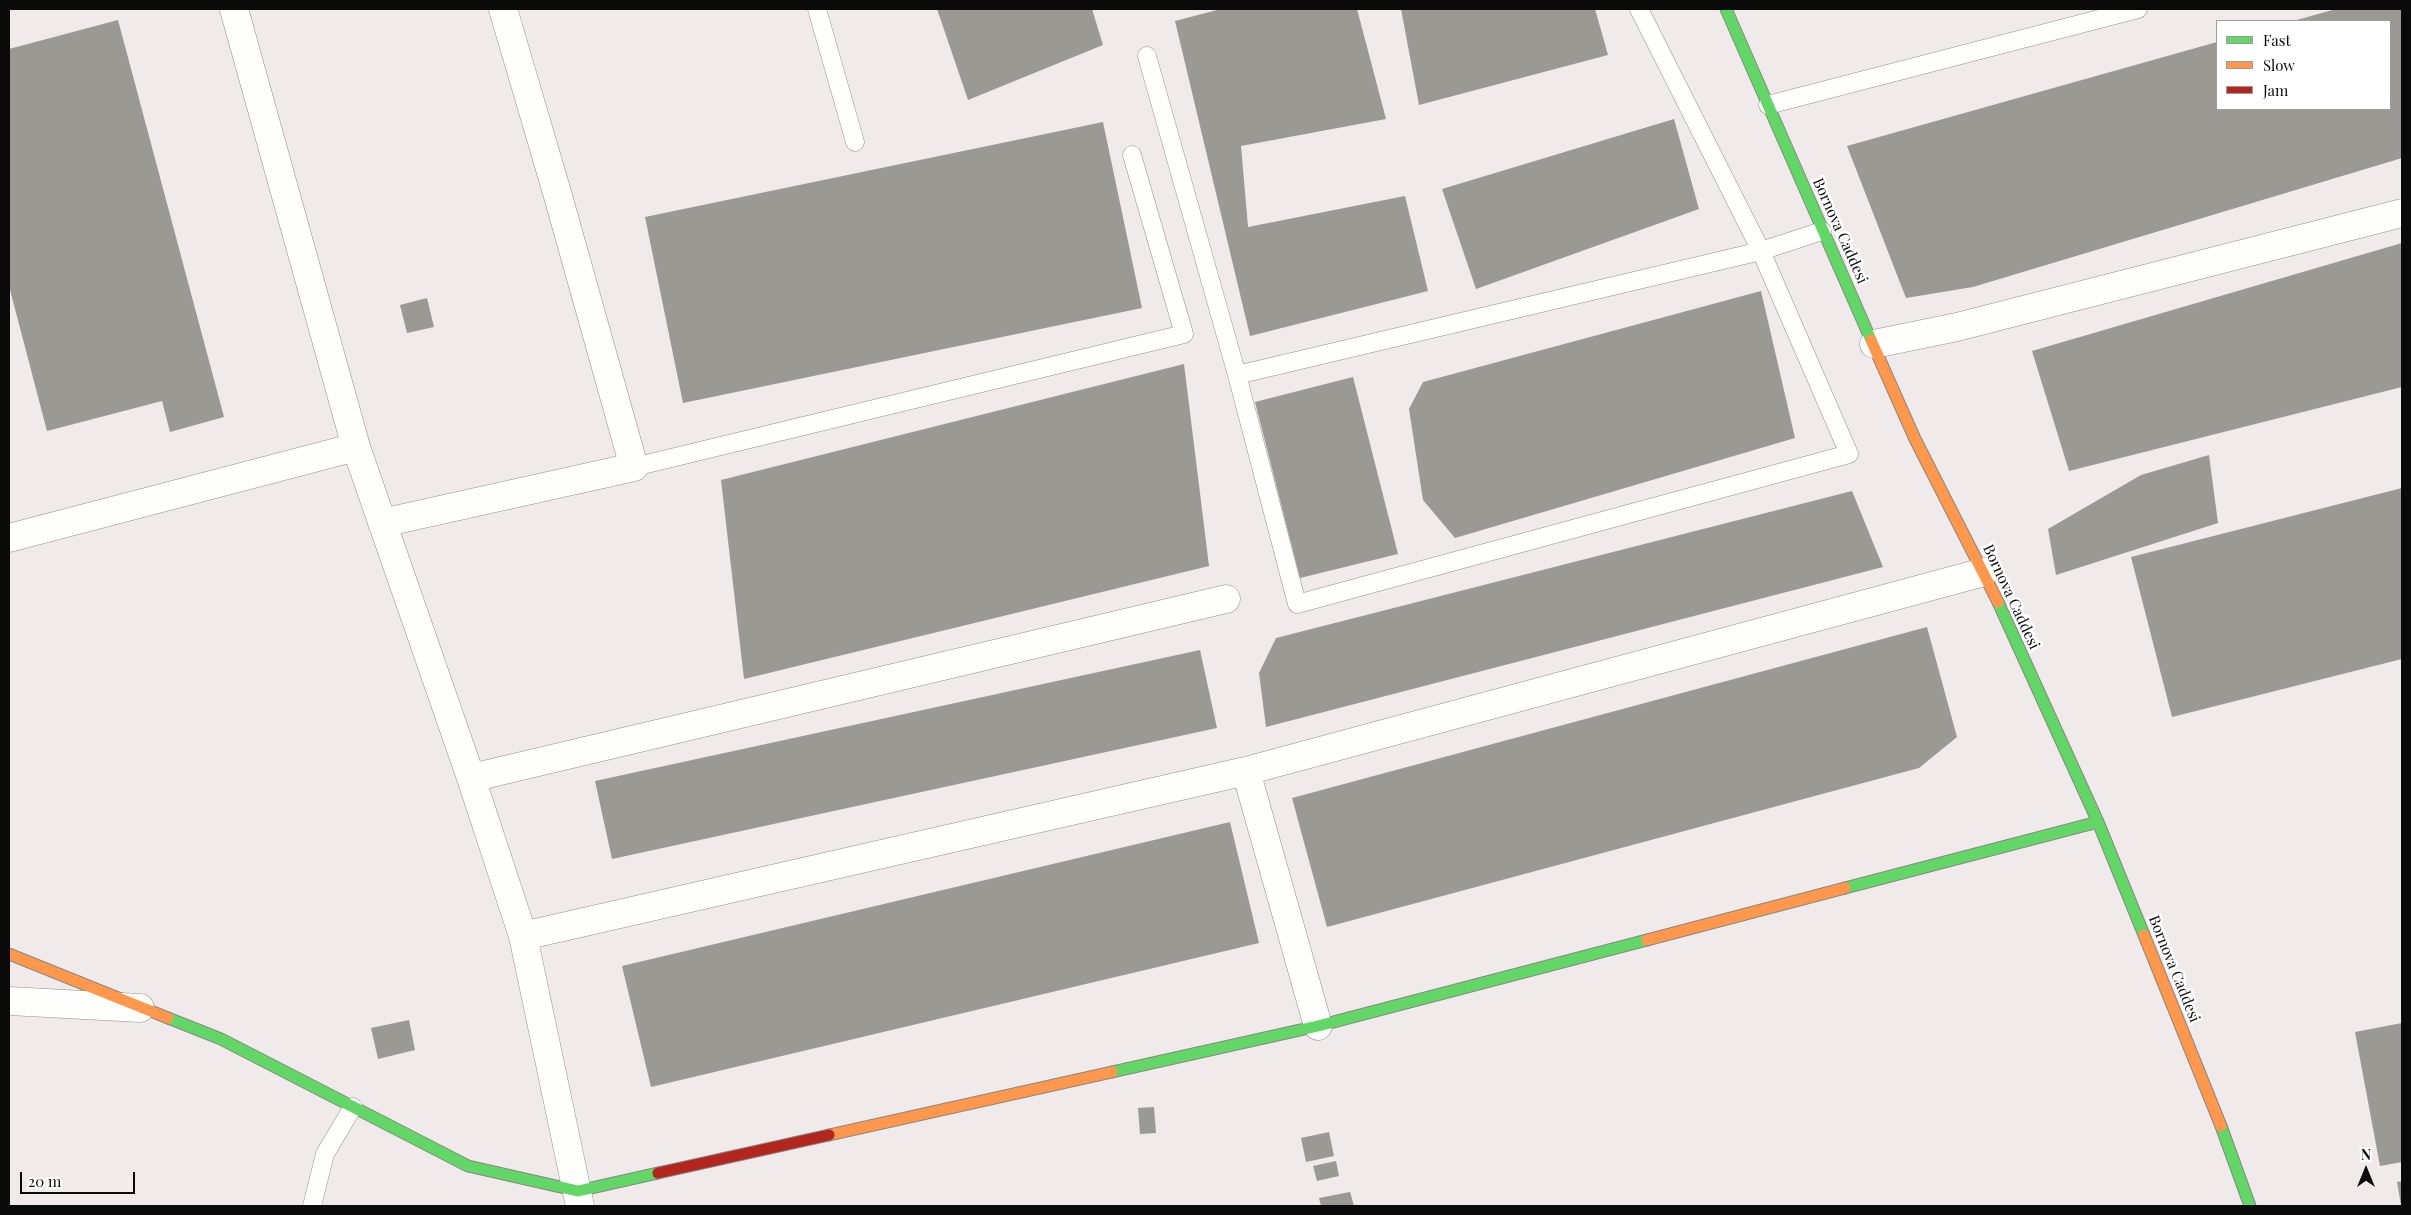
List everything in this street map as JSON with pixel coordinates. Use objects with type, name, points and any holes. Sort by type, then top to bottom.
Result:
[{"type":"street","points":[[234,9],[356,447],[471,778],[523,936],[579,1199]]},
{"type":"street","points":[[382,523],[634,467],[558,196],[502,9]]},
{"type":"street","name":"Bornova Caddesi","points":[[1726,9],[1915,439],[1984,572],[2098,822],[2214,1108],[2250,1206]]},
{"type":"street","points":[[1874,344],[1957,327],[2402,213]]},
{"type":"street","points":[[9,538],[356,447]]},
{"type":"street","points":[[523,936],[1246,771],[1984,572]]},
{"type":"street","points":[[471,778],[1226,599]]},
{"type":"street","points":[[1246,771],[1318,1026]]},
{"type":"street","points":[[9,954],[221,1040],[468,1166],[579,1199],[1318,1026],[2098,822]]},
{"type":"street","points":[[9,1001],[143,1008]]},
{"type":"lane","points":[[817,9],[855,142]]},
{"type":"lane","points":[[1147,56],[1237,375],[1297,604],[1849,454],[1761,251],[1639,9]]},
{"type":"lane","points":[[1768,105],[2138,9]]},
{"type":"lane","points":[[634,467],[1184,334],[1132,155]]},
{"type":"lane","points":[[1237,375],[1761,251],[1822,231]]},
{"type":"lane","points":[[312,1206],[325,1154],[353,1107]]},
{"type":"shaded area","points":[[9,9],[2402,9],[2402,1206],[9,1206]]},
{"type":"building","points":[[937,9],[1092,9],[1103,45],[968,100]]},
{"type":"building","points":[[1221,9],[1357,9],[1386,119],[1241,146],[1248,227],[1405,196],[1428,291],[1250,336],[1175,21]]},
{"type":"building","points":[[1401,9],[1595,9],[1608,55],[1419,105]]},
{"type":"building","points":[[2336,9],[2402,9],[2402,158],[1973,287],[1906,298],[1847,146],[2216,42],[2216,110],[2391,110],[2391,20],[2297,20]]},
{"type":"building","points":[[118,20],[224,417],[170,432],[162,401],[47,431],[9,286],[9,49]]},
{"type":"building","points":[[1674,119],[1699,209],[1476,289],[1442,189]]},
{"type":"building","points":[[1103,122],[1142,308],[683,403],[645,217]]},
{"type":"building","points":[[2402,243],[2402,387],[2069,471],[2032,351]]},
{"type":"building","points":[[1761,291],[1795,438],[1455,538],[1423,500],[1409,409],[1423,382]]},
{"type":"building","points":[[427,298],[434,327],[407,333],[400,305]]},
{"type":"building","points":[[1184,364],[1209,566],[744,679],[721,480]]},
{"type":"building","points":[[1353,377],[1398,554],[1300,578],[1255,402]]},
{"type":"building","points":[[2209,455],[2218,523],[2056,575],[2048,529],[2141,475]]},
{"type":"building","points":[[2402,488],[2402,659],[2172,717],[2131,557]]},
{"type":"building","points":[[1852,491],[1883,567],[1266,727],[1259,673],[1276,638]]},
{"type":"building","points":[[1927,627],[1957,737],[1919,768],[1327,927],[1292,798]]},
{"type":"building","points":[[1200,650],[1217,728],[612,859],[595,781]]},
{"type":"building","points":[[1230,822],[1259,943],[651,1087],[622,966]]},
{"type":"building","points":[[409,1020],[415,1050],[378,1059],[371,1028]]},
{"type":"building","points":[[2402,1023],[2402,1162],[2380,1166],[2355,1032]]},
{"type":"building","points":[[1154,1107],[1156,1133],[1140,1134],[1138,1108]]},
{"type":"building","points":[[1329,1132],[1334,1156],[1306,1162],[1301,1138]]},
{"type":"building","points":[[1336,1161],[1339,1176],[1317,1181],[1313,1166]]},
{"type":"building","points":[[2402,1181],[2402,1205],[2401,1205],[2397,1182]]},
{"type":"building","points":[[1350,1192],[1354,1206],[1321,1206],[1319,1198]]},
{"type":"traffic: fast","points":[[1726,9],[1871,340]]},
{"type":"traffic: fast","points":[[1998,602],[2098,822],[2144,935]]},
{"type":"traffic: fast","points":[[1845,888],[2098,822]]},
{"type":"traffic: fast","points":[[1112,1072],[1318,1026],[1647,940]]},
{"type":"traffic: fast","points":[[168,1018],[221,1039],[468,1166],[578,1191],[658,1173]]},
{"type":"traffic: fast","points":[[2221,1126],[2250,1206]]},
{"type":"traffic: slow","points":[[1871,340],[1915,439],[1998,602]]},
{"type":"traffic: slow","points":[[1647,940],[1845,888]]},
{"type":"traffic: slow","points":[[2144,935],[2221,1126]]},
{"type":"traffic: slow","points":[[9,954],[168,1018]]},
{"type":"traffic: slow","points":[[829,1135],[1112,1072]]},
{"type":"traffic: jam","points":[[658,1173],[829,1135]]}]
